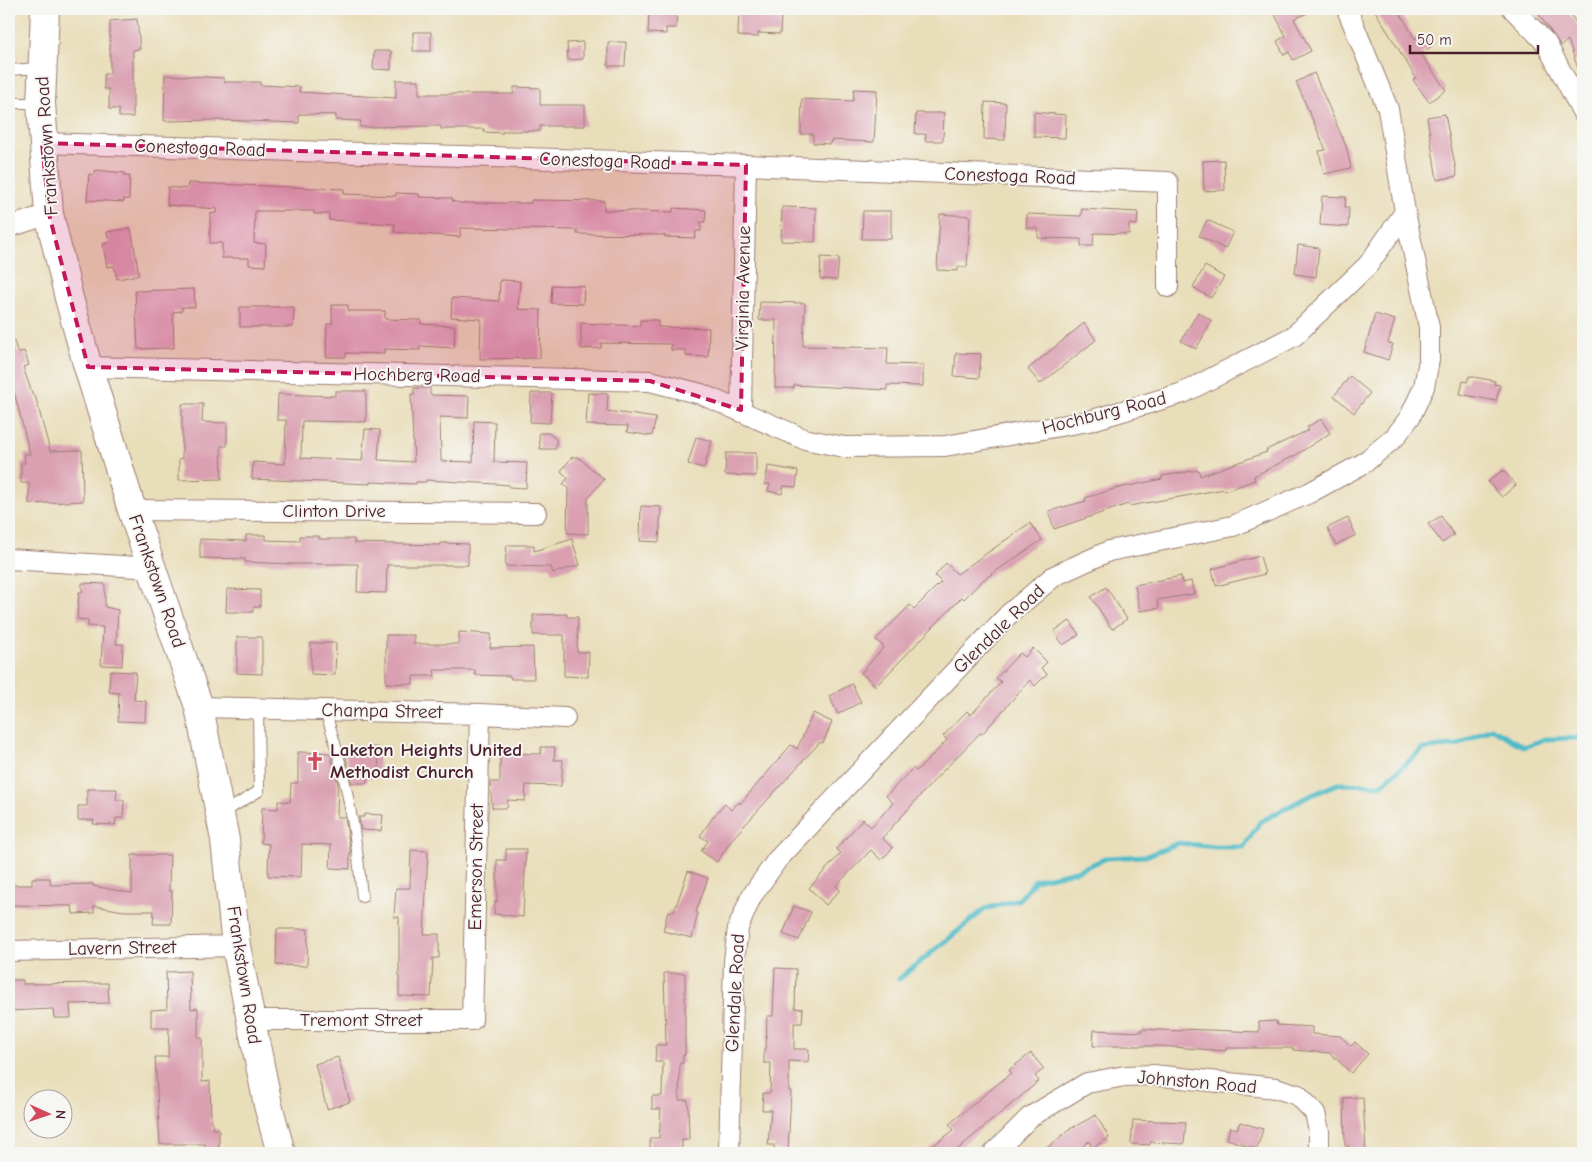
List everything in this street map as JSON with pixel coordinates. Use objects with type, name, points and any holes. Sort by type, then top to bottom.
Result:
[{"type":"main road","name":"Frankstown Road","points":[[45,9],[40,103],[42,143],[50,214],[69,298],[88,367],[132,510],[199,707],[221,814],[236,946],[268,1105],[282,1153]]},
{"type":"street","points":[[1347,9],[1388,109],[1405,212]]},
{"type":"street","points":[[1513,9],[1546,43],[1583,113]]},
{"type":"street","name":"Conestoga Road","points":[[42,143],[746,165],[1168,182],[1168,287]]},
{"type":"street","name":"Virginia Avenue","points":[[741,410],[746,165]]},
{"type":"street","name":"Hochburg Road","points":[[741,410],[804,439],[844,447],[945,446],[1089,421],[1183,393],[1294,336],[1368,265],[1405,212]]},
{"type":"street","name":"Glendale Road","points":[[729,1153],[734,962],[738,928],[750,897],[776,860],[1008,614],[1054,576],[1109,551],[1233,526],[1309,493],[1356,468],[1395,437],[1410,417],[1424,387],[1429,360],[1430,327],[1405,212]]},
{"type":"street","points":[[9,226],[50,214]]},
{"type":"street","name":"Hochberg Road","points":[[88,367],[650,381],[701,394],[741,410]]},
{"type":"street","name":"Clinton Drive","points":[[132,510],[536,512]]},
{"type":"street","points":[[9,560],[153,568]]},
{"type":"street","name":"Champa Street","points":[[199,707],[565,718]]},
{"type":"street","name":"Emerson Street","points":[[472,1020],[480,714]]},
{"type":"street","name":"Lavern Street","points":[[9,950],[236,946]]},
{"type":"street","name":"Tremont Street","points":[[250,1020],[472,1020]]},
{"type":"street","name":"Johnston Road","points":[[994,1153],[1030,1117],[1087,1083],[1125,1076],[1153,1075],[1276,1088],[1298,1095],[1315,1113],[1319,1131],[1319,1153]]},
{"type":"lane","points":[[9,70],[41,68]]},
{"type":"lane","points":[[9,103],[40,103]]},
{"type":"lane","points":[[221,814],[259,791],[258,708]]},
{"type":"lane","points":[[325,710],[336,746],[359,852],[362,896]]},
{"type":"highlighted area","points":[[42,143],[746,165],[741,410],[650,381],[88,367],[49,214]]},
{"type":"building","points":[[649,9],[677,9],[676,28],[666,28],[666,34],[648,33]]},
{"type":"building","points":[[739,9],[761,9],[761,13],[781,14],[780,34],[758,33],[758,37],[738,36]]},
{"type":"building","points":[[1272,9],[1316,9],[1294,19],[1311,51],[1293,60],[1289,52],[1284,55],[1277,41],[1286,36]]},
{"type":"building","points":[[1374,9],[1398,9],[1415,39],[1423,33],[1432,46],[1421,54],[1446,90],[1429,102],[1413,80],[1416,78]]},
{"type":"building","points":[[1535,9],[1566,9],[1583,32],[1583,77],[1581,77],[1568,40],[1561,46]]},
{"type":"building","points":[[137,19],[140,49],[133,50],[133,117],[119,117],[119,109],[109,109],[109,89],[104,89],[104,74],[110,74],[110,21]]},
{"type":"building","points":[[413,32],[431,32],[431,51],[413,51]]},
{"type":"building","points":[[583,42],[583,59],[568,60],[567,43]]},
{"type":"building","points":[[608,42],[626,42],[625,66],[608,66]]},
{"type":"building","points":[[374,51],[391,51],[391,70],[373,69]]},
{"type":"building","points":[[1314,73],[1346,146],[1351,168],[1324,174],[1319,151],[1326,150],[1296,82]]},
{"type":"building","points":[[165,75],[224,78],[224,82],[260,82],[260,85],[300,87],[299,92],[396,98],[396,80],[419,80],[419,94],[514,94],[514,87],[540,88],[540,105],[585,105],[585,126],[540,126],[540,131],[503,131],[503,133],[484,132],[484,129],[441,129],[441,126],[360,127],[361,121],[336,120],[336,115],[299,114],[299,123],[218,120],[164,121]]},
{"type":"building","points":[[854,89],[877,90],[874,142],[831,140],[830,144],[813,143],[813,134],[801,134],[802,99],[853,101]]},
{"type":"building","points":[[985,102],[1006,103],[1005,140],[984,139]]},
{"type":"building","points":[[1034,112],[1066,115],[1065,138],[1034,137]]},
{"type":"building","points":[[916,113],[944,113],[943,141],[925,141],[926,134],[915,134]]},
{"type":"building","points":[[1445,114],[1457,176],[1437,180],[1427,117]]},
{"type":"building","points":[[1224,160],[1225,190],[1204,191],[1203,161]]},
{"type":"building","points":[[95,170],[125,173],[125,176],[130,176],[129,199],[124,199],[124,202],[87,200],[89,174],[95,175]]},
{"type":"building","points":[[188,183],[344,189],[344,194],[396,196],[396,193],[419,194],[419,197],[452,198],[452,201],[460,203],[531,203],[531,200],[604,201],[604,210],[673,212],[673,208],[706,210],[705,222],[701,222],[701,231],[696,231],[695,238],[665,237],[665,235],[577,234],[577,230],[460,228],[460,237],[394,232],[395,224],[329,220],[329,214],[314,214],[314,211],[255,211],[254,243],[266,244],[265,266],[249,265],[249,258],[222,258],[222,243],[210,243],[210,214],[218,212],[217,209],[167,205],[168,187],[187,189]]},
{"type":"building","points":[[1322,196],[1346,197],[1345,207],[1349,207],[1348,227],[1320,225]]},
{"type":"building","points":[[782,207],[816,208],[815,242],[781,241]]},
{"type":"building","points":[[1082,209],[1138,212],[1137,225],[1129,224],[1129,234],[1094,233],[1093,246],[1081,246],[1081,239],[1038,238],[1038,228],[1026,228],[1027,214],[1081,216]]},
{"type":"building","points":[[863,211],[891,211],[891,239],[862,239]]},
{"type":"building","points":[[940,214],[970,216],[967,267],[958,267],[958,271],[937,270]]},
{"type":"building","points":[[1207,220],[1233,232],[1225,249],[1199,236]]},
{"type":"building","points":[[131,228],[139,275],[117,279],[114,266],[107,267],[103,244],[109,243],[107,232]]},
{"type":"building","points":[[1298,245],[1319,248],[1316,277],[1295,274]]},
{"type":"building","points":[[821,257],[839,258],[837,280],[820,279]]},
{"type":"building","points":[[1205,266],[1224,277],[1211,298],[1193,287]]},
{"type":"building","points":[[500,280],[520,281],[518,309],[541,310],[540,358],[480,359],[481,319],[451,317],[452,298],[499,301]]},
{"type":"building","points":[[552,285],[584,286],[583,304],[551,303]]},
{"type":"building","points":[[194,289],[195,307],[182,307],[182,311],[173,312],[174,348],[138,349],[135,291]]},
{"type":"building","points":[[760,302],[805,303],[803,346],[888,348],[887,364],[923,365],[923,386],[887,385],[887,390],[794,385],[794,388],[775,388],[776,320],[759,320]]},
{"type":"building","points":[[332,305],[348,305],[348,311],[385,311],[385,319],[421,320],[421,324],[455,326],[454,348],[420,346],[420,350],[384,349],[384,354],[346,353],[346,357],[326,357],[327,324],[332,324]]},
{"type":"building","points":[[240,307],[294,307],[293,327],[240,327]]},
{"type":"building","points":[[1198,312],[1212,321],[1196,349],[1181,341]]},
{"type":"building","points":[[1375,314],[1395,320],[1388,343],[1393,344],[1388,360],[1364,352]]},
{"type":"building","points":[[640,320],[658,320],[658,327],[709,328],[708,357],[686,356],[686,350],[671,350],[671,344],[601,343],[601,348],[581,349],[581,323],[640,326]]},
{"type":"building","points":[[1084,323],[1096,340],[1040,384],[1028,369]]},
{"type":"building","points":[[11,333],[18,353],[24,351],[29,365],[23,367],[33,396],[35,395],[50,451],[82,450],[83,501],[29,504],[29,483],[21,483],[21,463],[25,463],[24,454],[30,454],[13,388],[9,389],[9,334]]},
{"type":"building","points":[[956,353],[981,354],[979,378],[954,376]]},
{"type":"building","points":[[1350,376],[1370,393],[1354,413],[1334,396]]},
{"type":"building","points":[[1469,376],[1495,381],[1494,384],[1500,385],[1496,401],[1460,394],[1463,381],[1467,382]]},
{"type":"building","points":[[414,388],[430,388],[430,395],[469,396],[468,418],[440,417],[441,461],[473,462],[474,421],[495,422],[494,462],[527,463],[526,488],[497,484],[426,480],[426,482],[416,482],[416,484],[370,482],[370,484],[252,479],[253,462],[285,464],[286,420],[277,420],[278,394],[335,396],[335,391],[366,391],[366,422],[302,421],[301,458],[362,461],[365,429],[380,430],[378,460],[414,462],[411,394],[414,394]]},
{"type":"building","points":[[531,393],[552,393],[550,423],[530,422]]},
{"type":"building","points":[[588,393],[608,394],[607,411],[656,418],[652,436],[627,432],[628,426],[586,425]]},
{"type":"building","points":[[182,404],[203,404],[202,422],[227,423],[227,446],[221,446],[222,479],[179,480],[179,459],[182,458]]},
{"type":"building","points":[[1321,419],[1330,433],[1296,455],[1254,476],[1255,480],[1225,491],[1224,489],[1129,506],[1128,504],[1054,529],[1049,511],[1086,501],[1085,498],[1114,489],[1162,479],[1162,476],[1199,470],[1200,476],[1267,452],[1266,450],[1309,430],[1307,427]]},
{"type":"building","points":[[539,433],[548,433],[556,439],[556,449],[540,449]]},
{"type":"building","points":[[696,437],[712,441],[704,468],[688,464]]},
{"type":"building","points":[[726,453],[756,453],[756,476],[725,475]]},
{"type":"building","points":[[572,457],[578,457],[604,479],[588,498],[588,534],[567,533],[568,488],[563,484],[568,478],[561,471]]},
{"type":"building","points":[[768,466],[798,471],[796,487],[784,486],[782,494],[768,491],[770,484],[765,484]]},
{"type":"building","points":[[1503,470],[1516,485],[1502,497],[1488,482]]},
{"type":"building","points":[[641,506],[661,507],[659,542],[640,541]]},
{"type":"building","points":[[1441,516],[1454,535],[1442,543],[1428,524]]},
{"type":"building","points":[[1348,518],[1356,535],[1336,545],[1327,528]]},
{"type":"building","points":[[1030,523],[1042,540],[983,580],[964,599],[962,597],[876,686],[861,673],[884,647],[876,640],[910,605],[914,609],[941,582],[935,576],[946,563],[957,574]]},
{"type":"building","points":[[246,535],[266,535],[266,540],[300,541],[300,536],[319,536],[319,539],[354,539],[354,543],[468,544],[468,565],[387,565],[386,593],[357,592],[358,564],[291,564],[245,562],[245,559],[200,558],[200,539],[246,541]]},
{"type":"building","points":[[572,539],[580,565],[553,573],[551,567],[505,566],[507,545],[534,545],[534,551]]},
{"type":"building","points":[[1260,556],[1265,574],[1216,586],[1212,569]]},
{"type":"building","points":[[1181,576],[1182,583],[1191,581],[1194,594],[1157,600],[1159,608],[1140,611],[1135,585]]},
{"type":"building","points":[[82,583],[105,584],[105,607],[118,610],[116,644],[123,644],[122,666],[101,665],[103,627],[88,626],[88,620],[77,619],[79,592],[82,592]]},
{"type":"building","points":[[1106,587],[1127,619],[1112,629],[1091,597]]},
{"type":"building","points":[[227,589],[260,590],[260,607],[253,607],[253,612],[226,612]]},
{"type":"building","points":[[567,614],[567,617],[578,617],[577,652],[589,652],[588,677],[564,676],[564,635],[533,635],[533,615]]},
{"type":"building","points":[[1070,621],[1079,635],[1063,645],[1054,631]]},
{"type":"building","points":[[459,632],[491,634],[490,648],[533,647],[534,679],[511,679],[510,676],[475,675],[475,670],[434,670],[435,676],[413,676],[413,684],[386,683],[386,635],[414,635],[414,644],[459,644]]},
{"type":"building","points":[[237,637],[262,637],[262,674],[237,673]]},
{"type":"building","points":[[311,643],[336,643],[335,675],[311,674]]},
{"type":"building","points":[[1033,648],[1047,662],[1041,668],[1047,674],[1035,686],[1030,680],[982,734],[980,733],[941,773],[882,838],[893,848],[881,860],[871,850],[836,886],[840,890],[826,905],[809,888],[841,853],[836,849],[863,819],[871,827],[893,803],[886,796],[913,768],[916,771],[927,761],[947,740],[943,736],[967,711],[971,715],[1001,682],[996,678],[1020,653],[1025,657]]},
{"type":"building","points":[[110,671],[136,672],[134,700],[146,701],[145,722],[118,721],[119,693],[109,692]]},
{"type":"building","points":[[852,684],[861,702],[838,714],[829,696]]},
{"type":"building","points":[[813,713],[832,722],[823,743],[820,742],[734,837],[717,862],[701,851],[708,841],[700,836],[713,817],[725,804],[731,810],[739,802],[740,804],[791,745],[797,749]]},
{"type":"building","points":[[378,747],[379,778],[367,778],[367,783],[352,783],[345,753],[350,753],[350,748]]},
{"type":"building","points":[[541,747],[555,747],[554,760],[563,760],[561,786],[526,785],[525,801],[508,800],[507,808],[492,808],[490,782],[500,782],[500,753],[541,754]]},
{"type":"building","points":[[298,752],[330,753],[338,784],[337,817],[345,817],[350,849],[350,869],[330,868],[331,845],[302,844],[301,877],[268,876],[269,844],[261,843],[262,808],[278,809],[278,801],[290,802],[291,783],[298,783]]},
{"type":"building","points":[[87,789],[117,789],[116,800],[124,800],[123,818],[116,818],[115,825],[93,824],[94,820],[78,820],[78,806],[87,806]]},
{"type":"building","points":[[365,814],[383,815],[381,831],[361,830],[359,817],[364,817]]},
{"type":"building","points":[[506,849],[526,849],[523,917],[494,914],[495,901],[497,902],[497,860],[506,860]]},
{"type":"building","points":[[411,850],[428,851],[424,934],[439,934],[439,958],[433,958],[431,997],[399,996],[399,917],[394,917],[396,888],[410,888]]},
{"type":"building","points":[[132,855],[170,855],[169,891],[172,891],[171,924],[153,924],[154,911],[124,911],[94,906],[94,913],[73,914],[72,906],[9,905],[9,885],[32,885],[32,878],[50,878],[50,885],[93,884],[93,886],[132,893]]},
{"type":"building","points":[[688,871],[708,878],[696,912],[698,913],[692,938],[663,931],[668,911],[674,912]]},
{"type":"building","points":[[794,906],[811,912],[799,940],[783,934]]},
{"type":"building","points":[[277,929],[308,929],[307,966],[276,965]]},
{"type":"building","points":[[775,968],[796,969],[795,1008],[803,1009],[802,1023],[794,1023],[794,1049],[809,1049],[808,1062],[789,1061],[789,1091],[791,1091],[788,1151],[774,1149],[774,1145],[768,1145],[771,1110],[762,1110],[763,1093],[770,1093],[771,1063],[764,1063],[764,1048],[766,1048],[767,1016],[773,1016]]},
{"type":"building","points":[[190,971],[191,1009],[198,1008],[198,1038],[202,1038],[202,1082],[210,1081],[211,1122],[213,1122],[212,1129],[219,1129],[219,1153],[205,1153],[205,1144],[160,1144],[155,1057],[168,1057],[169,1028],[151,1028],[151,1010],[167,1009],[166,972]]},
{"type":"building","points":[[664,973],[685,973],[685,1055],[683,1055],[683,1063],[680,1063],[679,1100],[688,1100],[689,1140],[682,1140],[682,1153],[650,1153],[650,1138],[659,1138],[661,1109],[652,1109],[652,1096],[662,1096],[663,1062],[655,1062],[656,1045],[666,1045]]},
{"type":"building","points":[[9,980],[23,980],[23,984],[108,983],[109,1003],[70,1004],[71,1018],[54,1018],[53,1009],[9,1011]]},
{"type":"building","points":[[1276,1021],[1277,1025],[1312,1027],[1312,1034],[1340,1036],[1351,1046],[1355,1042],[1368,1054],[1351,1073],[1330,1053],[1293,1050],[1294,1048],[1226,1048],[1226,1051],[1159,1046],[1093,1046],[1094,1030],[1142,1032],[1142,1029],[1181,1031],[1181,1029],[1259,1032],[1259,1022]]},
{"type":"building","points":[[1031,1053],[1044,1069],[1035,1076],[1039,1081],[953,1153],[923,1153],[954,1130],[949,1124],[1011,1073],[1009,1070]]},
{"type":"building","points":[[338,1057],[350,1102],[327,1109],[315,1064]]},
{"type":"building","points":[[1363,1097],[1366,1153],[1348,1153],[1349,1146],[1345,1146],[1344,1098]]},
{"type":"building","points":[[1096,1115],[1109,1138],[1092,1148],[1089,1141],[1075,1153],[1041,1153],[1070,1129]]},
{"type":"building","points":[[1133,1120],[1186,1122],[1184,1144],[1150,1142],[1150,1145],[1131,1144]]},
{"type":"building","points":[[1240,1122],[1263,1129],[1257,1149],[1227,1139],[1230,1127],[1237,1129]]},
{"type":"waterway","points":[[899,979],[985,909],[1020,899],[1035,880],[1076,871],[1107,858],[1146,856],[1179,843],[1215,847],[1244,847],[1260,822],[1305,798],[1337,784],[1381,785],[1423,749],[1458,745],[1491,728],[1524,747],[1545,739],[1583,738]]},
{"type":"place","name":"Laketon Heights United Methodist Church","points":[[315,761]]}]
